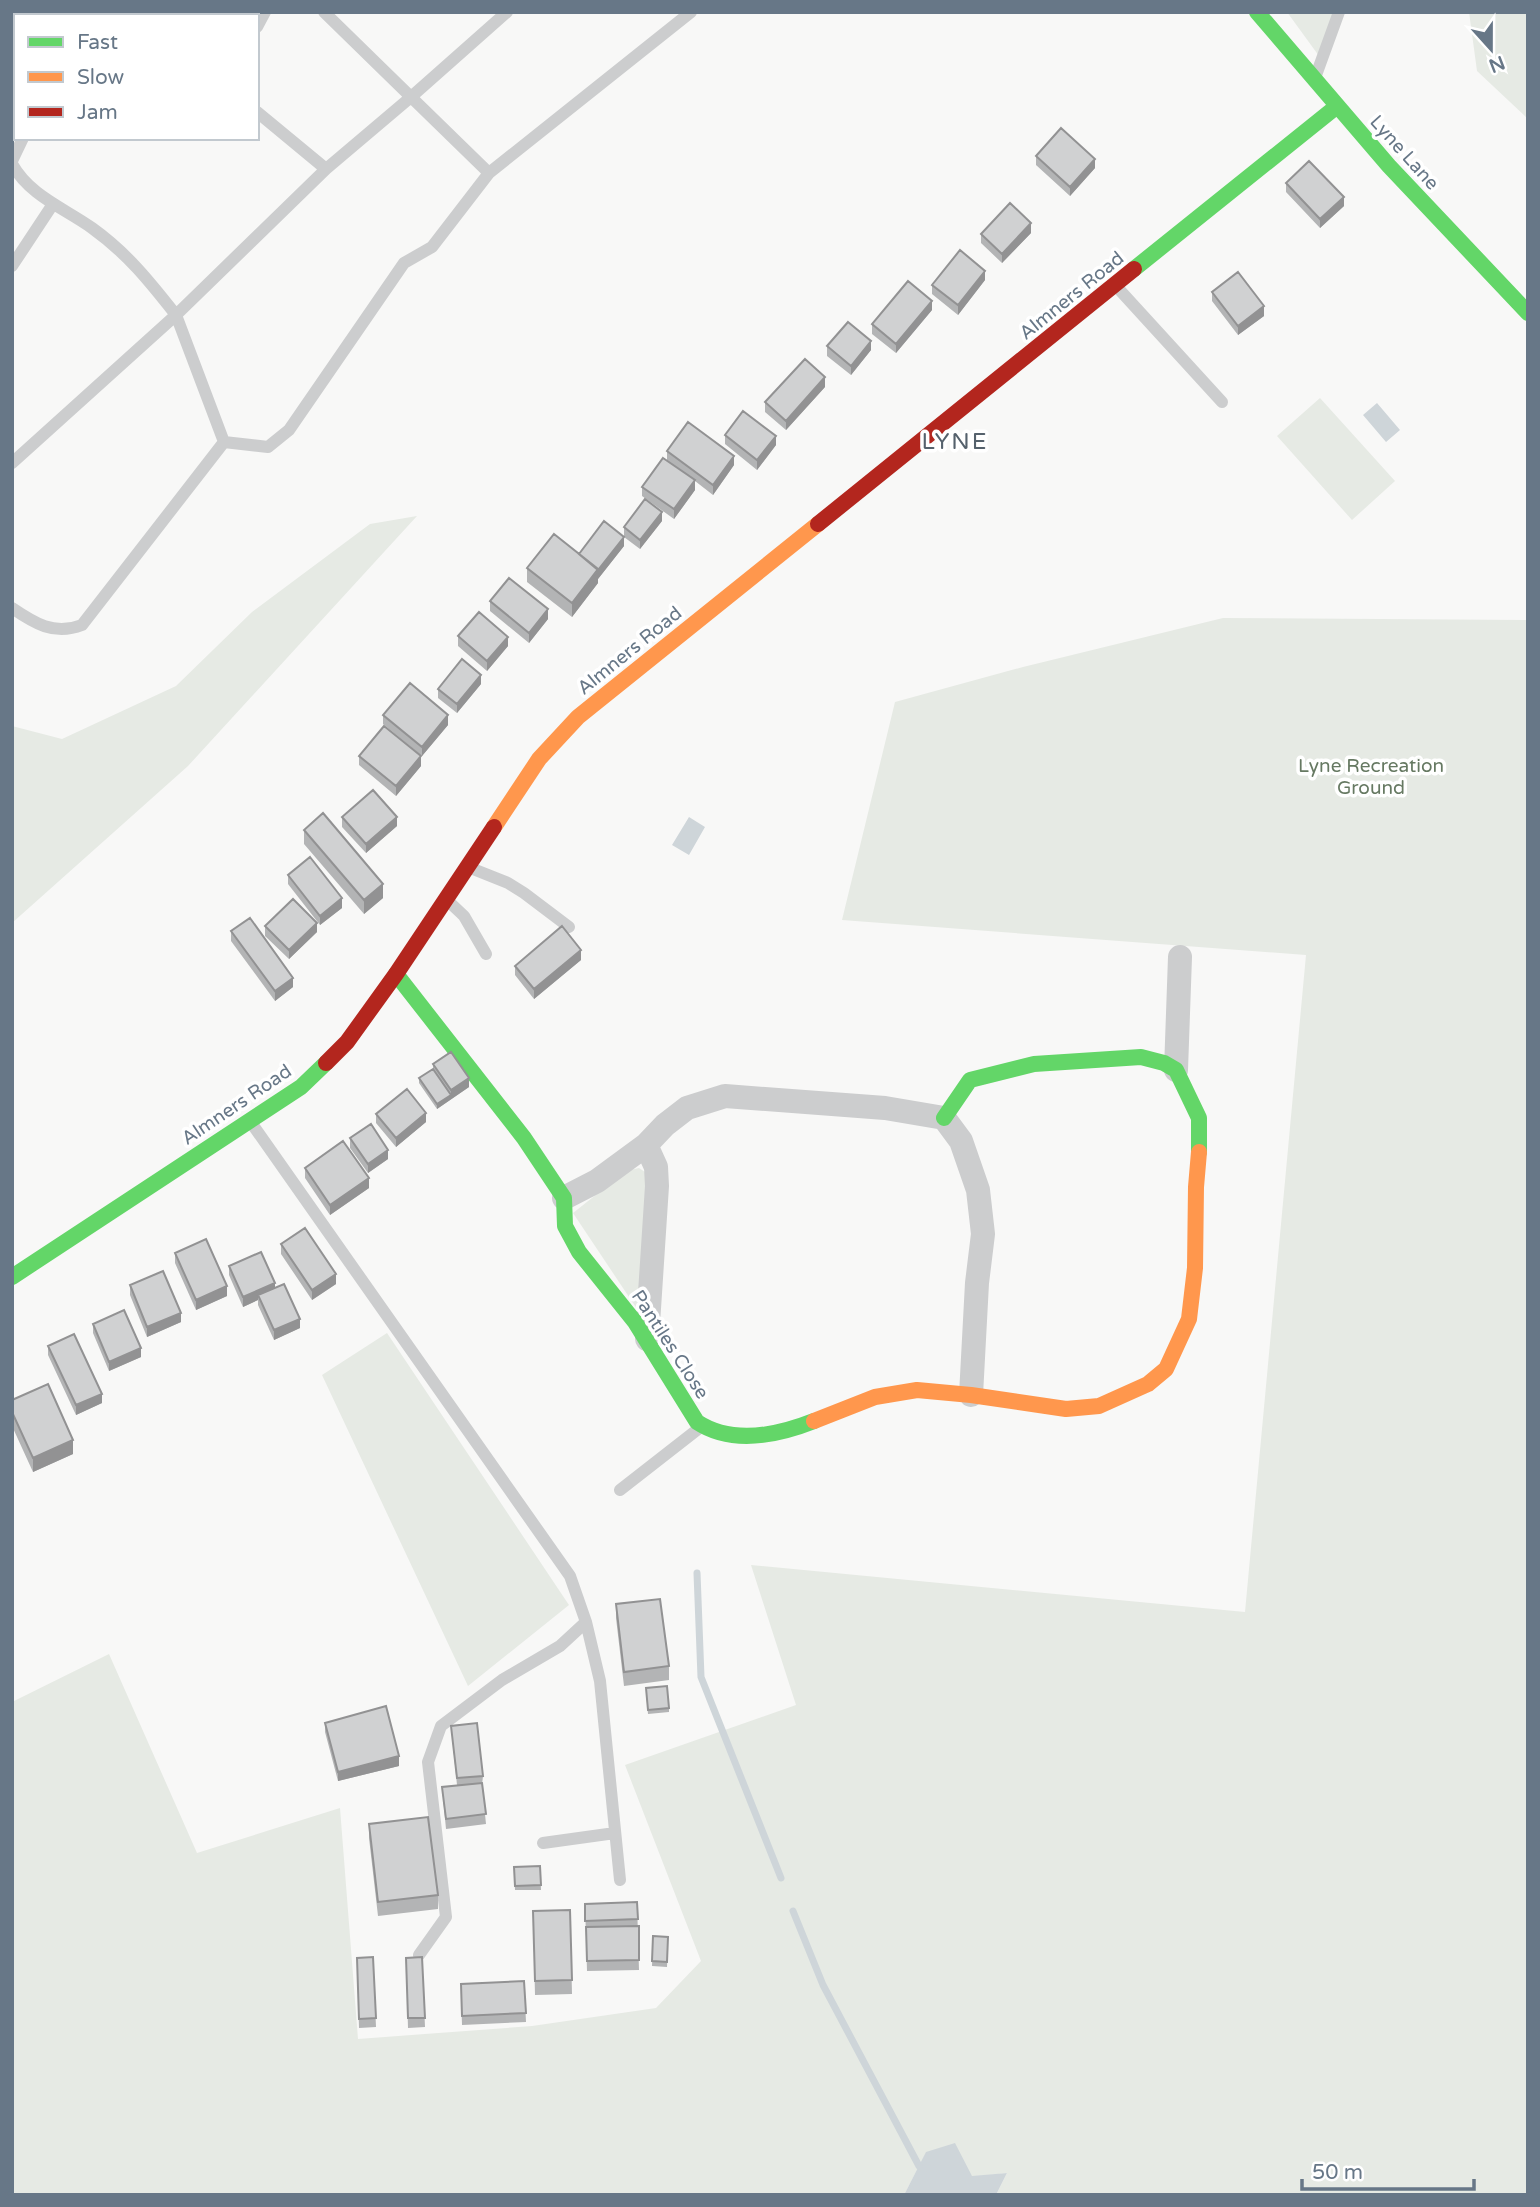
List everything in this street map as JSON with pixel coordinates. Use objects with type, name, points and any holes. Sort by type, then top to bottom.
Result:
[{"type":"street","name":"Lyne Lane","points":[[1257,12],[1336,107],[1461,246],[1528,313]]},
{"type":"street","name":"Almners Road","points":[[12,1277],[301,1087],[338,1051],[396,974],[539,759],[578,717],[1336,107]]},
{"type":"street","points":[[944,1118],[970,1080],[1034,1064],[1141,1057],[1164,1063],[1176,1070],[1180,957]]},
{"type":"street","name":"Pantiles Close","points":[[396,974],[524,1138],[564,1198],[565,1226],[579,1252],[647,1339],[697,1422],[712,1432],[750,1438],[802,1426],[875,1396],[899,1392],[917,1390],[971,1395],[1066,1409],[1100,1406],[1149,1384],[1166,1369],[1189,1319],[1195,1268],[1199,1118],[1176,1070]]},
{"type":"street","points":[[564,1198],[597,1181],[646,1145],[665,1125],[687,1108],[725,1096],[885,1108],[944,1118],[961,1141],[978,1190],[983,1234],[977,1283],[971,1395]]},
{"type":"street","points":[[646,1145],[656,1167],[657,1186],[647,1339]]},
{"type":"lane","points":[[324,12],[489,173]]},
{"type":"lane","points":[[12,463],[176,315],[326,169],[506,12]]},
{"type":"lane","points":[[224,442],[268,447],[289,430],[404,263],[432,247],[489,173],[691,12]]},
{"type":"lane","points":[[1314,81],[1339,12]]},
{"type":"lane","points":[[259,114],[326,169]]},
{"type":"lane","points":[[22,140],[12,163],[21,180],[92,228],[137,266],[176,315],[224,442]]},
{"type":"lane","points":[[12,266],[53,204]]},
{"type":"lane","points":[[1115,286],[1222,402]]},
{"type":"lane","points":[[12,608],[38,625],[71,629],[82,625],[224,442]]},
{"type":"lane","points":[[467,867],[524,892],[569,927]]},
{"type":"lane","points":[[446,899],[464,916],[486,954]]},
{"type":"lane","points":[[250,1120],[570,1577],[586,1622],[600,1681],[620,1880]]},
{"type":"lane","points":[[620,1490],[702,1426]]},
{"type":"lane","points":[[419,1955],[446,1917],[428,1762],[442,1726],[502,1680],[560,1646],[586,1622]]},
{"type":"lane","points":[[543,1843],[615,1833]]},
{"type":"green space","points":[[1287,12],[1340,12],[1319,56]]},
{"type":"green space","points":[[1469,12],[1528,12],[1528,119],[1477,71]]},
{"type":"green space","points":[[1320,398],[1395,481],[1352,520],[1277,436]]},
{"type":"green space","points":[[417,516],[188,766],[12,923],[12,726],[62,739],[176,686],[252,612],[370,524]]},
{"type":"green space","name":"Lyne Recreation Ground","points":[[1223,618],[1528,620],[1528,2195],[996,2195],[1007,2173],[972,2177],[926,2153],[904,2195],[12,2195],[12,1702],[109,1654],[197,1853],[340,1808],[358,2039],[532,2026],[656,2008],[701,1961],[625,1765],[796,1705],[751,1565],[1245,1612],[1306,955],[842,920],[895,702],[1023,667]]},
{"type":"green space","points":[[639,1168],[645,1172],[648,1179],[639,1312],[573,1213],[626,1171]]},
{"type":"green space","points":[[387,1333],[569,1605],[468,1686],[322,1375]]},
{"type":"shaded area","points":[[1377,403],[1400,430],[1386,442],[1363,415]]},
{"type":"shaded area","points":[[689,817],[705,827],[689,855],[672,845]]},
{"type":"shaded area","points":[[955,2143],[972,2176],[1007,2173],[996,2195],[904,2195],[926,2152]]},
{"type":"building","points":[[186,12],[208,12],[208,14]]},
{"type":"building","points":[[12,89],[14,106],[12,105]]},
{"type":"building","points":[[1061,128],[1095,159],[1070,187],[1036,156]]},
{"type":"building","points":[[1309,161],[1344,197],[1320,219],[1286,183]]},
{"type":"building","points":[[1010,203],[1031,223],[1002,254],[981,234]]},
{"type":"building","points":[[960,250],[985,271],[958,305],[932,285]]},
{"type":"building","points":[[1238,272],[1264,306],[1238,326],[1212,292]]},
{"type":"building","points":[[908,281],[932,301],[896,344],[872,324]]},
{"type":"building","points":[[848,322],[871,341],[851,366],[827,346]]},
{"type":"building","points":[[805,359],[825,377],[786,421],[765,402]]},
{"type":"building","points":[[743,411],[776,436],[757,460],[725,435]]},
{"type":"building","points":[[688,422],[734,456],[713,485],[667,451]]},
{"type":"building","points":[[663,458],[695,480],[674,509],[642,487]]},
{"type":"building","points":[[645,499],[662,512],[640,540],[624,527]]},
{"type":"building","points":[[604,521],[624,537],[598,570],[579,554]]},
{"type":"building","points":[[554,534],[598,569],[572,603],[527,568]]},
{"type":"building","points":[[509,578],[548,609],[529,633],[490,601]]},
{"type":"building","points":[[479,612],[508,637],[487,661],[458,636]]},
{"type":"building","points":[[462,659],[481,675],[457,704],[438,689]]},
{"type":"building","points":[[410,683],[448,715],[422,747],[383,715]]},
{"type":"building","points":[[384,726],[421,756],[396,786],[359,756]]},
{"type":"building","points":[[373,790],[397,817],[366,844],[342,817]]},
{"type":"building","points":[[323,813],[383,884],[364,900],[304,830]]},
{"type":"building","points":[[310,857],[342,898],[320,916],[288,875]]},
{"type":"building","points":[[293,899],[317,923],[289,950],[265,926]]},
{"type":"building","points":[[250,918],[293,978],[275,991],[231,931]]},
{"type":"building","points":[[562,926],[581,950],[534,989],[515,966]]},
{"type":"building","points":[[451,1052],[469,1078],[451,1090],[433,1064]]},
{"type":"building","points":[[433,1069],[451,1095],[437,1104],[419,1078]]},
{"type":"building","points":[[407,1089],[426,1113],[396,1138],[376,1114]]},
{"type":"building","points":[[371,1124],[388,1150],[368,1164],[350,1138]]},
{"type":"building","points":[[343,1141],[369,1178],[330,1205],[305,1168]]},
{"type":"building","points":[[305,1228],[336,1274],[312,1290],[281,1244]]},
{"type":"building","points":[[206,1239],[227,1286],[196,1300],[175,1253]]},
{"type":"building","points":[[261,1252],[275,1283],[243,1297],[229,1266]]},
{"type":"building","points":[[163,1271],[181,1313],[147,1327],[130,1285]]},
{"type":"building","points":[[284,1284],[300,1319],[274,1330],[258,1295]]},
{"type":"building","points":[[124,1310],[141,1348],[109,1362],[93,1324]]},
{"type":"building","points":[[74,1334],[102,1394],[76,1405],[48,1346]]},
{"type":"building","points":[[48,1384],[73,1440],[33,1458],[12,1412],[12,1400]]},
{"type":"building","points":[[660,1599],[669,1666],[624,1672],[616,1604]]},
{"type":"building","points":[[667,1686],[669,1708],[648,1710],[646,1688]]},
{"type":"building","points":[[386,1706],[399,1756],[338,1772],[325,1723]]},
{"type":"building","points":[[477,1723],[483,1776],[457,1778],[451,1726]]},
{"type":"building","points":[[482,1783],[486,1814],[446,1819],[442,1787]]},
{"type":"building","points":[[428,1817],[438,1895],[378,1902],[369,1824]]},
{"type":"building","points":[[540,1866],[541,1885],[515,1886],[514,1867]]},
{"type":"building","points":[[637,1902],[638,1919],[585,1921],[585,1904]]},
{"type":"building","points":[[570,1910],[572,1980],[535,1981],[533,1911]]},
{"type":"building","points":[[639,1926],[639,1960],[587,1961],[586,1927]]},
{"type":"building","points":[[653,1936],[668,1937],[667,1962],[652,1961]]},
{"type":"building","points":[[373,1957],[376,2018],[359,2019],[357,1958]]},
{"type":"building","points":[[422,1957],[425,2018],[408,2018],[406,1958]]},
{"type":"building","points":[[524,1981],[526,2013],[462,2016],[461,1984]]},
{"type":"waterway","points":[[697,1573],[701,1677],[781,1878]]},
{"type":"waterway","points":[[793,1911],[823,1985],[919,2166]]},
{"type":"traffic: fast","points":[[1257,12],[1389,166],[1528,313]]},
{"type":"traffic: fast","points":[[1134,269],[1336,107]]},
{"type":"traffic: fast","points":[[396,974],[524,1138],[564,1198],[565,1226],[579,1252],[635,1322],[697,1422],[725,1434],[754,1436],[785,1431],[814,1421]]},
{"type":"traffic: fast","points":[[944,1118],[970,1080],[1034,1064],[1141,1057],[1164,1063],[1176,1070],[1199,1118],[1199,1152]]},
{"type":"traffic: fast","points":[[12,1277],[301,1087],[326,1063]]},
{"type":"traffic: slow","points":[[494,827],[539,759],[578,717],[818,524]]},
{"type":"traffic: slow","points":[[814,1421],[875,1397],[917,1390],[1066,1409],[1099,1406],[1148,1384],[1166,1369],[1189,1319],[1195,1268],[1199,1152]]},
{"type":"traffic: jam","points":[[818,524],[1134,269]]},
{"type":"traffic: jam","points":[[326,1063],[347,1042],[396,974],[494,827]]},
{"type":"district","name":"LYNE","points":[[955,441]]}]
